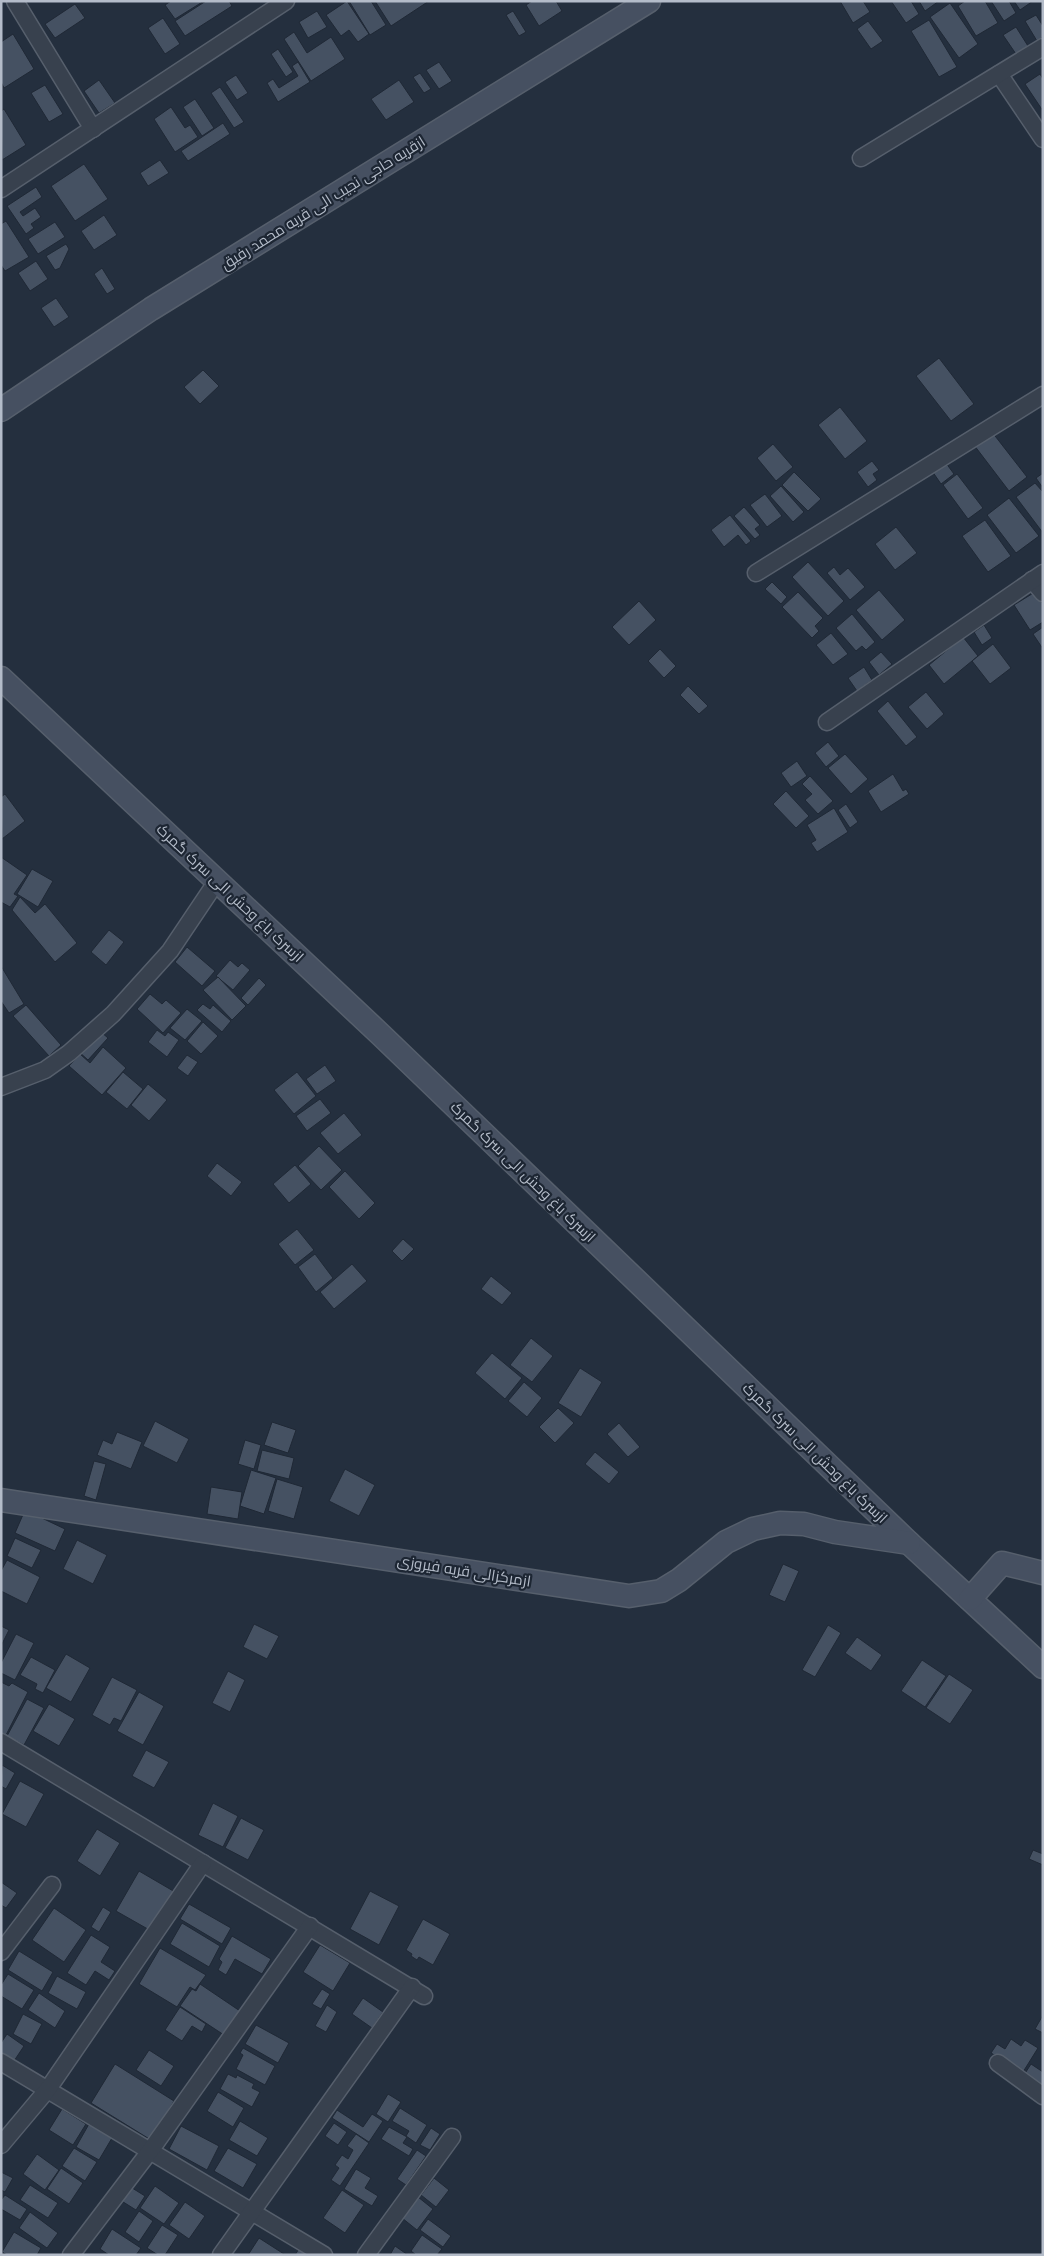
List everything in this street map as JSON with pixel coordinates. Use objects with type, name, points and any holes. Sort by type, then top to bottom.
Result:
[{"type":"main road","name":"ازقریه حاجی نجیب الی قریه محمد رفیق","points":[[1,410],[150,309],[649,1]]},
{"type":"main road","name":"ازسرک باغ وحش الی سرک گمرک","points":[[1,678],[395,1049],[909,1543],[1043,1668]]},
{"type":"main road","name":"ازمرکزالی قریه فیروزی","points":[[1,1500],[630,1596],[661,1591],[679,1580],[726,1542],[753,1529],[780,1523],[804,1524],[835,1532],[909,1543]]},
{"type":"main road","points":[[970,1599],[1002,1563],[1043,1573]]},
{"type":"street","points":[[15,1],[93,129]]},
{"type":"street","points":[[1,189],[286,1]]},
{"type":"street","points":[[861,158],[1043,47]]},
{"type":"street","points":[[999,74],[1043,139]]},
{"type":"street","points":[[756,573],[1043,395]]},
{"type":"street","points":[[827,722],[1038,577],[1043,593]]},
{"type":"street","points":[[1,1087],[46,1070],[69,1054],[113,1014],[170,951],[217,881]]},
{"type":"street","points":[[3,1745],[418,1991],[221,2255]]},
{"type":"street","points":[[1,2145],[48,2089],[203,1863]]},
{"type":"street","points":[[1,1952],[52,1885]]},
{"type":"street","points":[[72,2255],[150,2151],[310,1926]]},
{"type":"street","points":[[1,2062],[324,2255]]},
{"type":"street","points":[[998,2063],[1043,2096]]},
{"type":"street","points":[[366,2255],[452,2137]]},
{"type":"building","points":[[171,1],[204,1],[175,19],[165,5]]},
{"type":"building","points":[[206,1],[229,1],[232,6],[185,36],[175,21]]},
{"type":"building","points":[[347,1],[369,34],[358,42],[349,30],[341,36],[326,15]]},
{"type":"building","points":[[349,1],[371,1],[386,25],[370,35]]},
{"type":"building","points":[[375,1],[429,1],[391,26]]},
{"type":"building","points":[[532,1],[556,1],[562,11],[539,26],[526,5]]},
{"type":"building","points":[[840,1],[863,1],[870,12],[853,23]]},
{"type":"building","points":[[891,1],[911,1],[919,14],[906,23]]},
{"type":"building","points":[[919,1],[939,1],[925,11]]},
{"type":"building","points":[[965,1],[985,1],[998,23],[976,36],[958,6]]},
{"type":"building","points":[[991,1],[1009,1],[1016,13],[1004,21]]},
{"type":"building","points":[[1014,1],[1033,1],[1020,10]]},
{"type":"building","points":[[950,3],[978,44],[959,58],[930,17]]},
{"type":"building","points":[[75,4],[85,18],[55,38],[45,24]]},
{"type":"building","points":[[317,11],[327,27],[308,38],[299,22]]},
{"type":"building","points":[[513,11],[526,32],[519,36],[506,15]]},
{"type":"building","points":[[1036,15],[1043,26],[1043,37],[1037,41],[1025,21]]},
{"type":"building","points":[[163,18],[180,44],[165,54],[148,28]]},
{"type":"building","points":[[929,20],[957,67],[939,77],[911,31]]},
{"type":"building","points":[[868,21],[883,41],[871,49],[857,29]]},
{"type":"building","points":[[1016,27],[1028,46],[1016,54],[1003,35]]},
{"type":"building","points":[[294,32],[307,53],[331,37],[345,59],[311,81],[284,39]]},
{"type":"building","points":[[13,34],[34,69],[4,88],[1,82],[1,42]]},
{"type":"building","points":[[278,49],[293,72],[286,77],[271,54]]},
{"type":"building","points":[[298,62],[310,82],[278,102],[267,83],[273,79],[279,88],[298,76],[292,66]]},
{"type":"building","points":[[439,62],[452,81],[439,89],[426,70]]},
{"type":"building","points":[[420,73],[431,89],[424,93],[413,77]]},
{"type":"building","points":[[1040,74],[1043,79],[1043,111],[1025,84]]},
{"type":"building","points":[[236,75],[248,93],[237,100],[225,82]]},
{"type":"building","points":[[99,80],[115,103],[99,113],[84,91]]},
{"type":"building","points":[[399,80],[414,102],[386,120],[371,99]]},
{"type":"building","points":[[45,85],[63,114],[49,122],[31,93]]},
{"type":"building","points":[[220,87],[244,122],[234,128],[211,93]]},
{"type":"building","points":[[195,99],[214,128],[202,136],[183,107]]},
{"type":"building","points":[[171,107],[185,128],[190,125],[198,137],[175,152],[154,119]]},
{"type":"building","points":[[4,109],[26,145],[2,160],[1,111]]},
{"type":"building","points":[[223,123],[230,134],[188,161],[181,151]]},
{"type":"building","points":[[160,160],[169,173],[148,186],[140,173]]},
{"type":"building","points":[[84,164],[108,199],[75,221],[51,186]]},
{"type":"building","points":[[36,187],[42,197],[20,212],[23,216],[35,208],[41,217],[31,224],[34,228],[26,234],[7,206]]},
{"type":"building","points":[[104,215],[117,235],[94,250],[81,231]]},
{"type":"building","points":[[6,221],[29,257],[5,271],[1,265],[1,224]]},
{"type":"building","points":[[55,222],[65,237],[38,254],[28,239]]},
{"type":"building","points":[[66,244],[69,249],[60,268],[55,270],[46,256]]},
{"type":"building","points":[[36,261],[48,279],[30,291],[18,273]]},
{"type":"building","points":[[102,268],[115,289],[107,294],[94,274]]},
{"type":"building","points":[[56,298],[69,317],[54,327],[41,308]]},
{"type":"building","points":[[939,358],[974,404],[951,421],[916,376]]},
{"type":"building","points":[[203,370],[219,386],[200,404],[184,387]]},
{"type":"building","points":[[840,407],[867,441],[845,459],[818,425]]},
{"type":"building","points":[[992,432],[1027,477],[1009,491],[974,445]]},
{"type":"building","points":[[773,444],[793,467],[776,481],[757,458]]},
{"type":"building","points":[[943,459],[954,474],[941,484],[930,468]]},
{"type":"building","points":[[872,461],[879,470],[873,474],[877,480],[868,487],[857,472]]},
{"type":"building","points":[[794,472],[821,499],[808,511],[782,485]]},
{"type":"building","points":[[1043,473],[1043,488],[1036,478]]},
{"type":"building","points":[[957,474],[983,508],[968,519],[943,485]]},
{"type":"building","points":[[1035,483],[1043,492],[1043,533],[1016,497]]},
{"type":"building","points":[[781,486],[804,512],[793,522],[770,496]]},
{"type":"building","points":[[765,494],[782,516],[767,527],[750,505]]},
{"type":"building","points":[[1009,498],[1039,536],[1016,553],[987,515]]},
{"type":"building","points":[[744,507],[760,525],[755,529],[760,535],[755,539],[734,516]]},
{"type":"building","points":[[730,515],[751,541],[746,545],[738,535],[724,547],[711,530]]},
{"type":"building","points":[[985,520],[1011,556],[988,572],[962,536]]},
{"type":"building","points":[[896,527],[917,553],[895,570],[875,544]]},
{"type":"building","points":[[808,562],[844,601],[828,616],[792,577]]},
{"type":"building","points":[[834,567],[840,575],[848,568],[865,587],[850,600],[827,573]]},
{"type":"building","points":[[772,582],[787,597],[781,604],[765,589]]},
{"type":"building","points":[[879,590],[905,620],[882,640],[856,610]]},
{"type":"building","points":[[798,592],[823,618],[815,626],[819,631],[812,638],[782,607]]},
{"type":"building","points":[[1035,592],[1043,604],[1043,622],[1030,630],[1014,605]]},
{"type":"building","points":[[639,601],[656,620],[629,645],[612,627]]},
{"type":"building","points":[[852,614],[875,642],[866,650],[862,646],[856,651],[836,628]]},
{"type":"building","points":[[984,625],[992,638],[982,645],[974,632]]},
{"type":"building","points":[[1043,627],[1043,649],[1033,634]]},
{"type":"building","points":[[831,633],[848,654],[833,665],[816,645]]},
{"type":"building","points":[[963,637],[978,656],[944,684],[929,665]]},
{"type":"building","points":[[993,644],[1011,668],[990,684],[972,661]]},
{"type":"building","points":[[660,649],[676,666],[664,678],[648,661]]},
{"type":"building","points":[[881,652],[892,664],[879,675],[869,662]]},
{"type":"building","points":[[864,667],[872,680],[857,691],[848,678]]},
{"type":"building","points":[[688,686],[708,706],[699,714],[680,695]]},
{"type":"building","points":[[926,692],[944,714],[927,729],[908,707]]},
{"type":"building","points":[[888,701],[917,737],[906,746],[877,711]]},
{"type":"building","points":[[828,742],[839,756],[826,767],[815,753]]},
{"type":"building","points":[[845,754],[868,779],[851,794],[828,768]]},
{"type":"building","points":[[797,761],[807,776],[791,787],[781,773]]},
{"type":"building","points":[[893,774],[903,791],[906,789],[909,794],[881,812],[868,791]]},
{"type":"building","points":[[810,776],[833,801],[818,814],[805,800],[812,794],[802,784]]},
{"type":"building","points":[[786,791],[809,816],[796,828],[773,804]]},
{"type":"building","points":[[5,794],[25,821],[2,839],[1,797]]},
{"type":"building","points":[[846,804],[858,822],[850,828],[838,810]]},
{"type":"building","points":[[834,808],[848,832],[817,852],[811,843],[816,840],[807,825]]},
{"type":"building","points":[[1,857],[27,875],[14,894],[18,896],[10,907],[1,902]]},
{"type":"building","points":[[32,869],[53,881],[38,907],[17,894]]},
{"type":"building","points":[[20,897],[35,913],[45,904],[77,943],[55,962],[12,910]]},
{"type":"building","points":[[109,930],[124,942],[106,965],[91,952]]},
{"type":"building","points":[[187,947],[215,971],[202,986],[175,962]]},
{"type":"building","points":[[230,960],[238,967],[242,963],[250,970],[233,990],[216,976]]},
{"type":"building","points":[[1,966],[24,1004],[9,1013],[1,1001]]},
{"type":"building","points":[[218,977],[246,1006],[232,1020],[203,990]]},
{"type":"building","points":[[259,978],[266,985],[248,1005],[241,998]]},
{"type":"building","points":[[150,994],[162,1004],[166,1000],[181,1013],[163,1033],[137,1009]]},
{"type":"building","points":[[203,1004],[210,1009],[213,1005],[231,1021],[222,1032],[197,1010]]},
{"type":"building","points":[[26,1005],[61,1045],[49,1056],[13,1016]]},
{"type":"building","points":[[187,1009],[202,1021],[185,1040],[170,1028]]},
{"type":"building","points":[[203,1022],[218,1036],[201,1054],[187,1041]]},
{"type":"building","points":[[157,1030],[165,1036],[168,1032],[179,1040],[167,1057],[148,1042]]},
{"type":"building","points":[[101,1032],[108,1038],[88,1060],[78,1051]]},
{"type":"building","points":[[103,1047],[126,1068],[102,1095],[69,1066],[80,1054],[90,1063]]},
{"type":"building","points":[[187,1055],[198,1062],[188,1076],[177,1068]]},
{"type":"building","points":[[325,1065],[336,1081],[317,1094],[306,1079]]},
{"type":"building","points":[[123,1072],[143,1089],[127,1109],[106,1092]]},
{"type":"building","points":[[297,1072],[316,1096],[294,1114],[274,1090]]},
{"type":"building","points":[[148,1084],[167,1100],[149,1121],[131,1105]]},
{"type":"building","points":[[320,1099],[331,1113],[307,1131],[296,1116]]},
{"type":"building","points":[[344,1113],[362,1135],[338,1154],[320,1133]]},
{"type":"building","points":[[319,1146],[342,1170],[321,1190],[298,1166]]},
{"type":"building","points":[[217,1163],[242,1182],[231,1196],[207,1176]]},
{"type":"building","points":[[295,1165],[311,1184],[289,1203],[273,1184]]},
{"type":"building","points":[[345,1171],[375,1203],[359,1219],[329,1187]]},
{"type":"building","points":[[297,1229],[314,1250],[295,1265],[278,1244]]},
{"type":"building","points":[[403,1239],[414,1249],[402,1261],[392,1251]]},
{"type":"building","points":[[315,1254],[333,1278],[316,1292],[298,1267]]},
{"type":"building","points":[[352,1264],[367,1281],[334,1309],[320,1292]]},
{"type":"building","points":[[491,1276],[512,1293],[502,1305],[481,1289]]},
{"type":"building","points":[[531,1338],[553,1356],[532,1382],[510,1365]]},
{"type":"building","points":[[492,1353],[522,1378],[505,1399],[475,1373]]},
{"type":"building","points":[[580,1368],[602,1382],[581,1417],[558,1403]]},
{"type":"building","points":[[524,1382],[542,1398],[527,1417],[508,1401]]},
{"type":"building","points":[[558,1408],[574,1423],[555,1443],[539,1427]]},
{"type":"building","points":[[155,1421],[189,1439],[177,1463],[143,1446]]},
{"type":"building","points":[[272,1422],[296,1430],[288,1453],[264,1445]]},
{"type":"building","points":[[619,1423],[640,1447],[628,1457],[607,1434]]},
{"type":"building","points":[[117,1432],[142,1442],[131,1469],[97,1455],[103,1440],[112,1444]]},
{"type":"building","points":[[245,1440],[261,1445],[254,1469],[238,1464]]},
{"type":"building","points":[[262,1450],[294,1458],[289,1479],[257,1471]]},
{"type":"building","points":[[595,1452],[619,1472],[609,1484],[585,1464]]},
{"type":"building","points":[[94,1461],[106,1464],[96,1500],[84,1496]]},
{"type":"building","points":[[345,1469],[375,1485],[359,1516],[329,1501]]},
{"type":"building","points":[[251,1470],[276,1478],[264,1514],[240,1506]]},
{"type":"building","points":[[277,1479],[303,1487],[294,1519],[268,1511]]},
{"type":"building","points":[[211,1487],[242,1492],[238,1519],[207,1514]]},
{"type":"building","points":[[25,1510],[65,1529],[55,1551],[15,1533]]},
{"type":"building","points":[[15,1538],[41,1550],[32,1568],[7,1556]]},
{"type":"building","points":[[77,1540],[107,1555],[93,1584],[63,1569]]},
{"type":"building","points":[[7,1560],[40,1577],[27,1604],[1,1591],[1,1571]]},
{"type":"building","points":[[783,1564],[799,1571],[785,1602],[769,1595]]},
{"type":"building","points":[[254,1624],[279,1636],[267,1659],[243,1647]]},
{"type":"building","points":[[828,1625],[841,1633],[815,1677],[802,1670]]},
{"type":"building","points":[[1,1626],[9,1630],[1,1646]]},
{"type":"building","points":[[16,1634],[34,1643],[15,1680],[1,1673],[1,1663]]},
{"type":"building","points":[[857,1637],[882,1655],[871,1671],[845,1653]]},
{"type":"building","points":[[66,1654],[90,1668],[71,1702],[46,1688]]},
{"type":"building","points":[[31,1657],[55,1670],[43,1693],[35,1689],[37,1684],[20,1675]]},
{"type":"building","points":[[922,1660],[946,1676],[925,1707],[901,1691]]},
{"type":"building","points":[[228,1671],[245,1680],[230,1712],[212,1703]]},
{"type":"building","points":[[949,1674],[973,1690],[950,1724],[926,1708]]},
{"type":"building","points":[[112,1677],[137,1690],[121,1721],[114,1718],[110,1725],[92,1715]]},
{"type":"building","points":[[1,1682],[9,1686],[12,1683],[28,1692],[6,1735],[1,1733]]},
{"type":"building","points":[[139,1692],[164,1706],[143,1745],[117,1731]]},
{"type":"building","points":[[27,1699],[44,1708],[24,1745],[7,1736]]},
{"type":"building","points":[[49,1704],[75,1719],[59,1746],[33,1731]]},
{"type":"building","points":[[146,1750],[169,1762],[154,1788],[132,1776]]},
{"type":"building","points":[[2,1765],[15,1773],[6,1789],[1,1786]]},
{"type":"building","points":[[20,1781],[44,1794],[26,1827],[2,1814]]},
{"type":"building","points":[[213,1803],[238,1816],[223,1847],[198,1835]]},
{"type":"building","points":[[241,1818],[264,1830],[248,1860],[225,1848]]},
{"type":"building","points":[[97,1829],[120,1843],[100,1876],[77,1861]]},
{"type":"building","points":[[1033,1850],[1043,1854],[1043,1865],[1029,1859]]},
{"type":"building","points":[[139,1871],[175,1892],[153,1932],[116,1911]]},
{"type":"building","points":[[1,1882],[17,1893],[6,1908],[1,1905]]},
{"type":"building","points":[[370,1891],[399,1906],[379,1945],[350,1929]]},
{"type":"building","points":[[189,1904],[231,1928],[222,1944],[180,1919]]},
{"type":"building","points":[[103,1907],[111,1912],[99,1932],[91,1927]]},
{"type":"building","points":[[54,1908],[86,1930],[64,1962],[32,1940]]},
{"type":"building","points":[[423,1919],[450,1934],[433,1965],[419,1957],[417,1960],[406,1950]]},
{"type":"building","points":[[182,1923],[220,1946],[209,1967],[170,1944]]},
{"type":"building","points":[[91,1935],[110,1947],[101,1962],[115,1971],[109,1980],[95,1971],[86,1985],[67,1973]]},
{"type":"building","points":[[232,1936],[271,1959],[262,1974],[235,1959],[226,1975],[218,1970],[222,1962],[219,1959]]},
{"type":"building","points":[[320,1945],[350,1963],[333,1991],[303,1972]]},
{"type":"building","points":[[160,1948],[206,1975],[195,1990],[190,1987],[177,2007],[139,1984]]},
{"type":"building","points":[[19,1951],[53,1972],[42,1991],[8,1970]]},
{"type":"building","points":[[8,1974],[34,1990],[22,2009],[1,1996],[1,1985]]},
{"type":"building","points":[[57,1976],[86,1992],[77,2009],[48,1993]]},
{"type":"building","points":[[200,1984],[240,2011],[224,2035],[180,2006],[192,1989],[196,1991]]},
{"type":"building","points":[[322,1989],[330,1994],[321,2009],[312,2004]]},
{"type":"building","points":[[39,1993],[65,2011],[55,2028],[28,2010]]},
{"type":"building","points":[[363,1998],[383,2012],[372,2028],[352,2014]]},
{"type":"building","points":[[327,2005],[337,2012],[326,2032],[315,2026]]},
{"type":"building","points":[[180,2007],[206,2024],[202,2032],[192,2026],[182,2041],[165,2030]]},
{"type":"building","points":[[23,2014],[42,2024],[31,2044],[13,2034]]},
{"type":"building","points":[[1043,2015],[1043,2033],[1035,2029]]},
{"type":"building","points":[[256,2025],[289,2043],[278,2063],[245,2044]]},
{"type":"building","points":[[7,2034],[24,2046],[12,2064],[1,2057],[1,2043]]},
{"type":"building","points":[[1011,2039],[1021,2046],[1025,2040],[1038,2048],[1023,2072],[991,2053],[997,2044],[1005,2049]]},
{"type":"building","points":[[243,2048],[275,2066],[265,2085],[236,2069],[243,2055],[240,2053]]},
{"type":"building","points":[[149,2050],[174,2066],[161,2086],[136,2070]]},
{"type":"building","points":[[115,2064],[174,2101],[151,2140],[91,2103]]},
{"type":"building","points":[[1031,2064],[1043,2072],[1043,2088],[1024,2075]]},
{"type":"building","points":[[228,2074],[236,2078],[237,2075],[254,2084],[252,2088],[260,2092],[252,2107],[220,2089]]},
{"type":"building","points":[[218,2092],[244,2108],[233,2127],[207,2111]]},
{"type":"building","points":[[388,2094],[401,2102],[388,2122],[376,2114]]},
{"type":"building","points":[[400,2108],[427,2125],[416,2143],[406,2136],[409,2131],[392,2121]]},
{"type":"building","points":[[62,2109],[86,2124],[73,2145],[49,2130]]},
{"type":"building","points":[[337,2110],[363,2127],[372,2114],[383,2121],[369,2142],[332,2118]]},
{"type":"building","points":[[240,2121],[268,2138],[257,2156],[229,2140]]},
{"type":"building","points":[[334,2123],[347,2132],[338,2145],[325,2136]]},
{"type":"building","points":[[89,2124],[112,2138],[99,2160],[76,2147]]},
{"type":"building","points":[[181,2126],[219,2146],[207,2170],[169,2149]]},
{"type":"building","points":[[389,2127],[407,2137],[403,2143],[413,2149],[409,2156],[381,2139]]},
{"type":"building","points":[[431,2128],[440,2134],[430,2150],[420,2145]]},
{"type":"building","points":[[356,2134],[369,2143],[340,2186],[331,2180],[339,2168],[335,2165],[342,2155],[348,2159],[353,2150],[347,2146]]},
{"type":"building","points":[[74,2148],[97,2162],[85,2181],[62,2166]]},
{"type":"building","points":[[228,2148],[257,2164],[243,2188],[214,2171]]},
{"type":"building","points":[[417,2150],[426,2156],[406,2185],[397,2179]]},
{"type":"building","points":[[37,2154],[59,2170],[45,2190],[23,2174]]},
{"type":"building","points":[[61,2168],[83,2183],[69,2204],[47,2189]]},
{"type":"building","points":[[356,2169],[371,2178],[365,2188],[378,2196],[372,2206],[344,2189]]},
{"type":"building","points":[[1,2172],[13,2178],[5,2192],[1,2190]]},
{"type":"building","points":[[434,2178],[449,2190],[436,2207],[421,2195]]},
{"type":"building","points":[[30,2185],[58,2203],[48,2218],[20,2200]]},
{"type":"building","points":[[129,2186],[145,2196],[136,2210],[120,2200]]},
{"type":"building","points":[[155,2186],[179,2203],[164,2224],[140,2208]]},
{"type":"building","points":[[342,2190],[364,2205],[345,2233],[323,2218]]},
{"type":"building","points":[[5,2195],[27,2209],[20,2220],[1,2209],[1,2200]]},
{"type":"building","points":[[418,2197],[433,2209],[417,2230],[402,2218]]},
{"type":"building","points":[[185,2202],[205,2216],[189,2239],[169,2225]]},
{"type":"building","points":[[139,2211],[153,2221],[139,2242],[125,2232]]},
{"type":"building","points":[[30,2212],[58,2233],[47,2248],[19,2228]]},
{"type":"building","points":[[428,2219],[451,2236],[443,2247],[420,2230]]},
{"type":"building","points":[[162,2225],[178,2235],[165,2255],[158,2255],[147,2248]]},
{"type":"building","points":[[112,2229],[141,2248],[136,2255],[109,2255],[100,2249]]},
{"type":"building","points":[[14,2232],[41,2248],[37,2255],[7,2255],[2,2252]]},
{"type":"building","points":[[422,2235],[442,2249],[437,2255],[416,2255],[411,2251]]},
{"type":"building","points":[[259,2238],[284,2254],[248,2255]]},
{"type":"building","points":[[395,2246],[408,2255],[390,2255]]},
{"type":"building","points":[[300,2247],[312,2255],[295,2255]]}]
